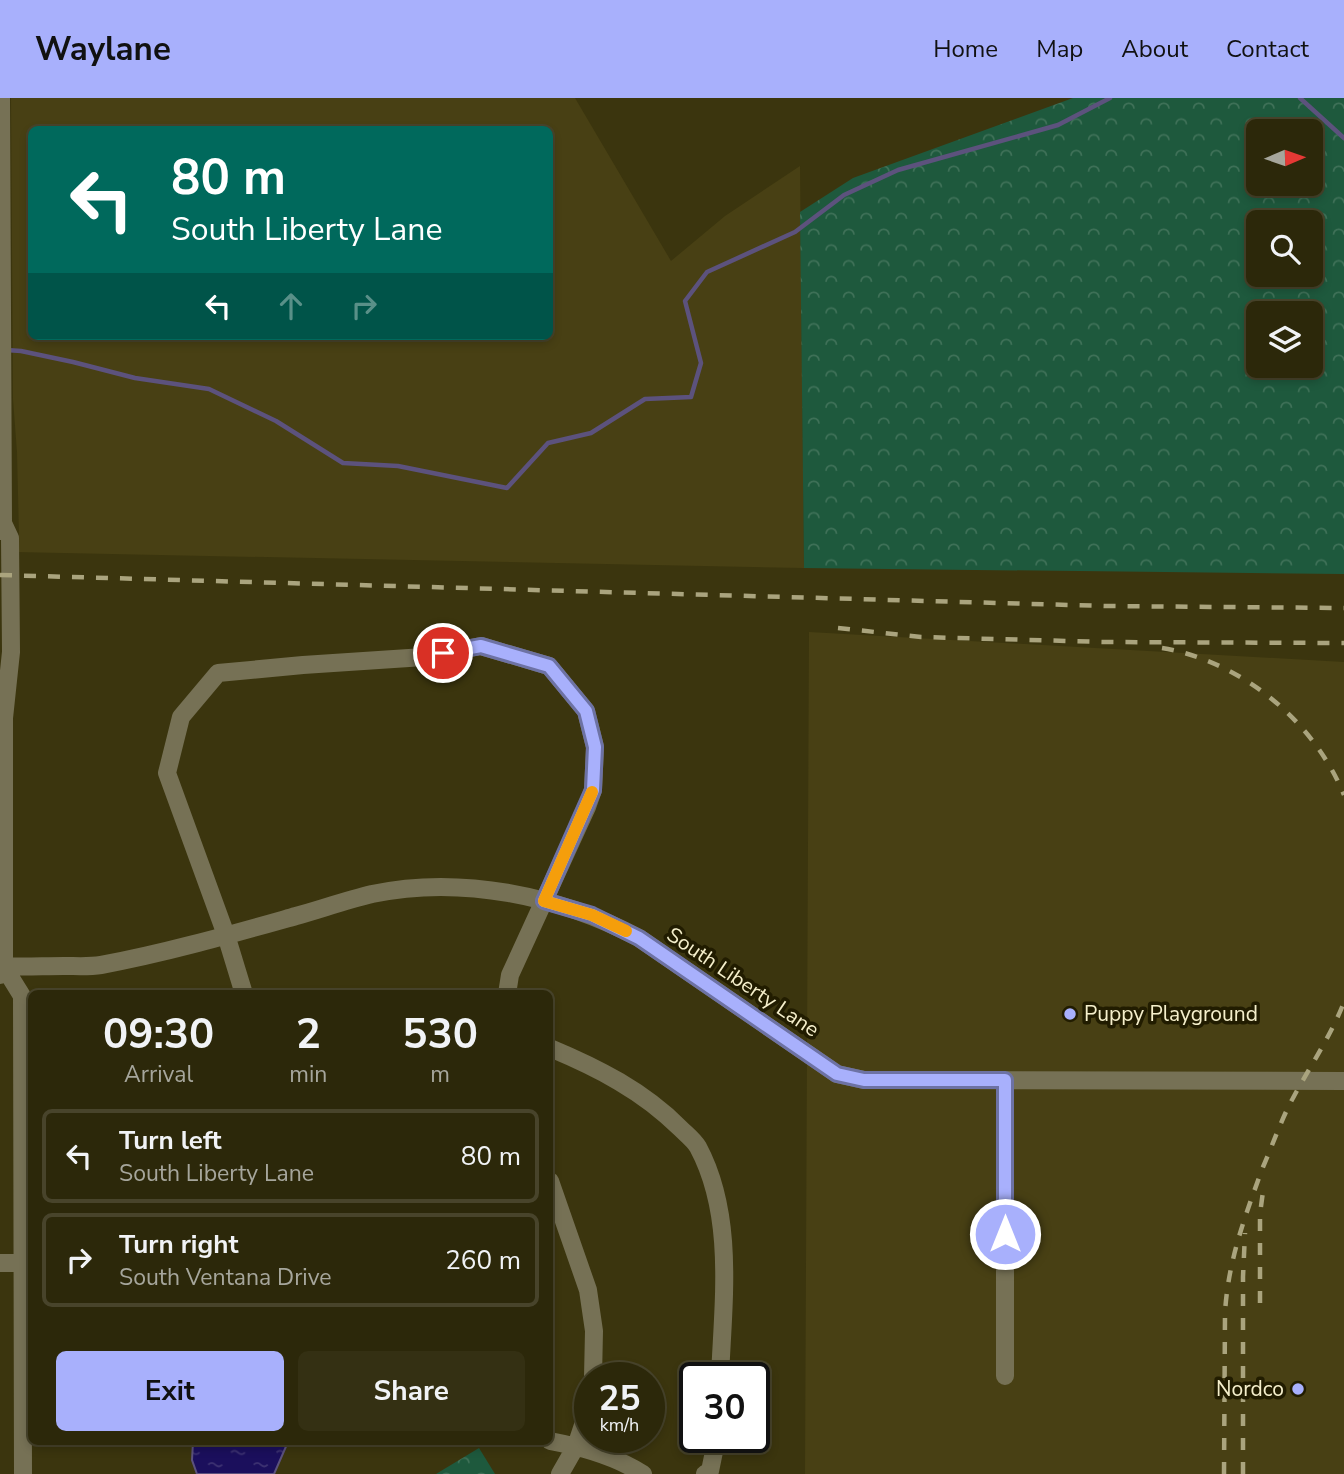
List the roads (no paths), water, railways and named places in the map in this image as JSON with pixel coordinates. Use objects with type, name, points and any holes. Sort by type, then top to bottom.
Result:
[{"type":"street","points":[[1,98],[2,527],[10,538],[11,652],[4,718],[1,969],[22,996],[23,1474]]},
{"type":"street","points":[[243,990],[226,935],[167,774],[181,717],[218,673],[303,664],[424,657],[481,646],[549,666],[586,711],[595,747],[593,790],[590,799],[510,975],[508,990]]},
{"type":"street","points":[[0,676],[4,718]]},
{"type":"street","name":"South Liberty Lane","points":[[1,969],[98,965],[226,935],[373,894],[420,888],[473,888],[509,893],[592,915],[639,938],[837,1074],[864,1080],[1344,1081]]},
{"type":"street","points":[[553,1049],[598,1068],[659,1107],[697,1145],[715,1190],[723,1250],[720,1362]]},
{"type":"street","points":[[1005,1080],[1005,1376]]},
{"type":"street","points":[[553,1190],[588,1290],[594,1331],[593,1362]]},
{"type":"street","points":[[0,1263],[23,1263]]},
{"type":"street","points":[[553,1442],[574,1446]]},
{"type":"street","points":[[560,1474],[574,1450]]},
{"type":"street","points":[[596,1453],[629,1465],[643,1474]]},
{"type":"street","points":[[705,1474],[710,1471],[714,1453]]},
{"type":"water","points":[[193,1445],[287,1445],[274,1474],[197,1474],[192,1460]]},
{"type":"waterway","points":[[6,350],[73,362],[135,378],[209,389],[276,421],[343,463],[398,466],[507,488],[548,443],[591,433],[645,399],[691,397],[701,363],[685,301],[707,272],[795,232],[844,195],[898,170],[1058,125],[1110,98]]},
{"type":"waterway","points":[[1300,98],[1344,138]]},
{"type":"railway","points":[[0,575],[1106,606],[1344,608]]},
{"type":"railway","points":[[838,628],[921,637],[1106,642],[1344,643]]},
{"type":"railway","points":[[1162,648],[1220,666],[1271,699],[1294,719],[1314,743],[1331,768],[1344,795]]},
{"type":"railway","points":[[1224,1474],[1225,1313],[1238,1239],[1281,1123],[1344,1002]]},
{"type":"railway","points":[[1260,1303],[1260,1214],[1264,1184]]},
{"type":"railway","points":[[1243,1474],[1245,1233]]},
{"type":"place","name":"Puppy Playground","points":[[1070,1014]]},
{"type":"place","name":"Nordco","points":[[1298,1389]]}]
